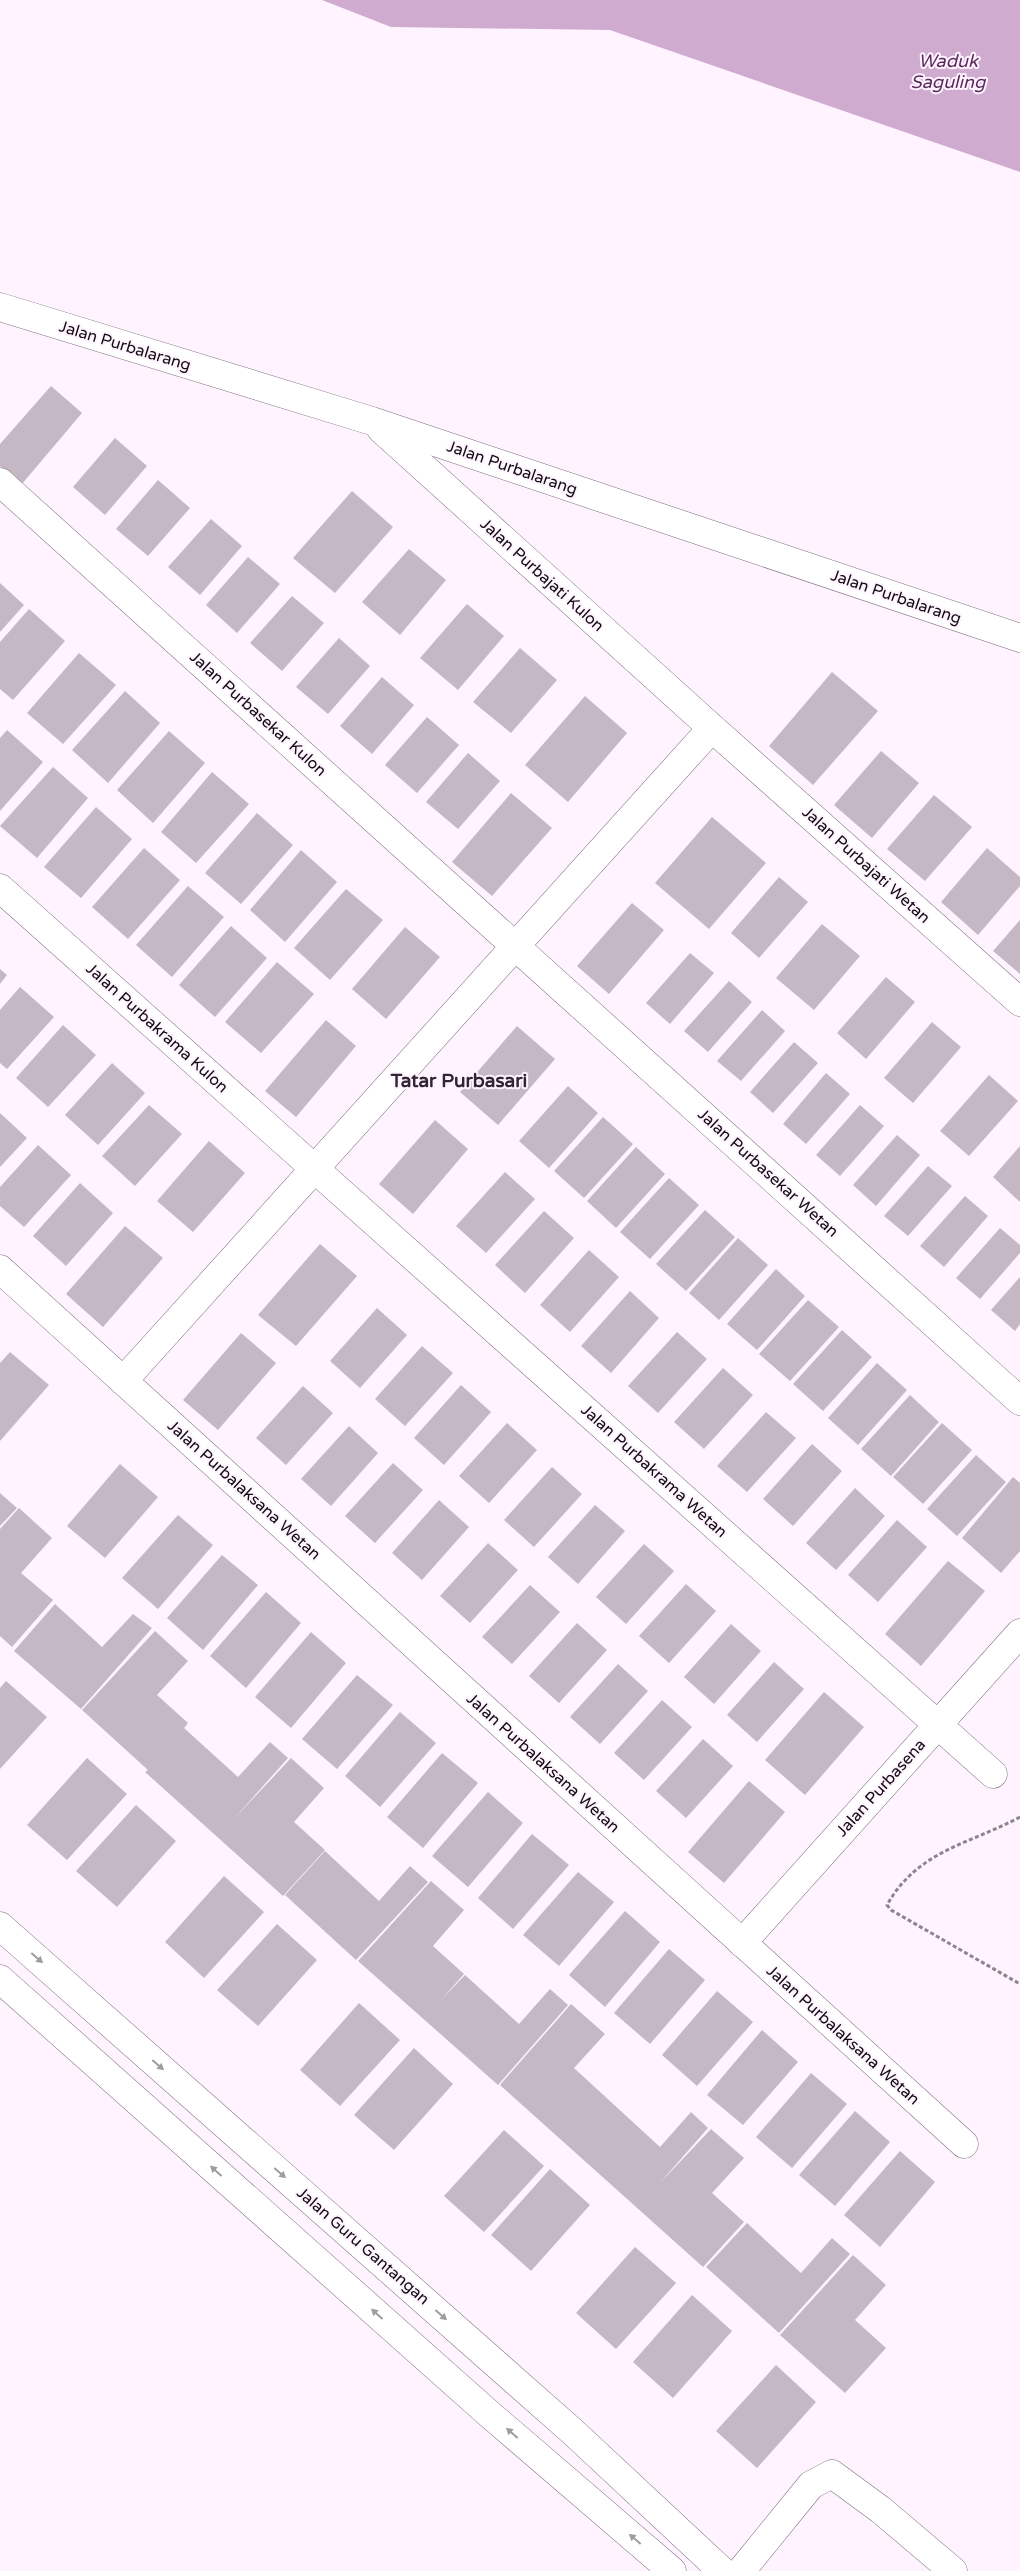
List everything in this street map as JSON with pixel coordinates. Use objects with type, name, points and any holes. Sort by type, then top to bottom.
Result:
[{"type":"street","name":"Jalan Purbalarang","points":[[0,307],[372,421],[1020,638]]},
{"type":"street","name":"Jalan Purbajati Kulon","points":[[372,421],[712,728]]},
{"type":"street","name":"Jalan Purbasekar Kulon","points":[[0,482],[515,946]]},
{"type":"street","points":[[123,1381],[712,728]]},
{"type":"street","name":"Jalan Purbajati Wetan","points":[[712,728],[1020,1002]]},
{"type":"street","name":"Jalan Purbakrama Kulon","points":[[0,888],[315,1168]]},
{"type":"street","name":"Jalan Purbasekar Wetan","points":[[515,946],[1020,1400]]},
{"type":"street","name":"Jalan Purbakrama Wetan","points":[[315,1168],[993,1774]]},
{"type":"street","name":"Jalan Purbalaksana Wetan","points":[[0,1269],[964,2144]]},
{"type":"street","name":"Jalan Purbasena","points":[[742,1943],[1020,1634]]},
{"type":"street","name":"Jalan Guru Gantangan","points":[[0,1926],[574,2432],[722,2571]]},
{"type":"street","points":[[0,1979],[480,2406],[672,2571]]},
{"type":"street","points":[[741,2571],[812,2485],[832,2474],[859,2493],[954,2571]]},
{"type":"path","points":[[1020,1816],[950,1846],[914,1871],[887,1905],[891,1910],[1020,1984]]},
{"type":"water","name":"Waduk Saguling","points":[[322,0],[1020,0],[1020,172],[610,30],[391,27]]},
{"type":"building","points":[[51,386],[82,413],[21,485],[0,466],[0,444]]},
{"type":"building","points":[[115,438],[147,466],[105,515],[73,487]]},
{"type":"building","points":[[158,480],[190,508],[148,556],[116,529]]},
{"type":"building","points":[[352,491],[393,527],[335,593],[293,558]]},
{"type":"building","points":[[211,519],[242,546],[200,595],[168,567]]},
{"type":"building","points":[[409,549],[446,580],[400,635],[362,602]]},
{"type":"building","points":[[248,557],[280,584],[237,633],[206,605]]},
{"type":"building","points":[[0,583],[24,605],[0,632]]},
{"type":"building","points":[[292,596],[324,623],[282,671],[250,643]]},
{"type":"building","points":[[467,604],[504,636],[458,690],[420,658]]},
{"type":"building","points":[[29,609],[65,641],[13,700],[0,689],[0,642]]},
{"type":"building","points":[[339,638],[370,666],[328,714],[296,687]]},
{"type":"building","points":[[520,648],[557,680],[511,733],[473,702]]},
{"type":"building","points":[[79,653],[116,685],[63,744],[27,713]]},
{"type":"building","points":[[832,672],[878,711],[813,785],[769,746]]},
{"type":"building","points":[[382,677],[414,705],[372,754],[340,726]]},
{"type":"building","points":[[125,691],[160,723],[108,783],[72,750]]},
{"type":"building","points":[[585,696],[627,733],[568,802],[525,765]]},
{"type":"building","points":[[427,717],[459,745],[417,793],[385,765]]},
{"type":"building","points":[[7,730],[43,762],[0,811],[0,738]]},
{"type":"building","points":[[169,731],[205,763],[153,823],[117,790]]},
{"type":"building","points":[[881,751],[919,783],[872,838],[834,805]]},
{"type":"building","points":[[468,753],[500,781],[458,829],[426,802]]},
{"type":"building","points":[[53,767],[88,798],[37,858],[0,826]]},
{"type":"building","points":[[212,772],[249,804],[196,863],[161,832]]},
{"type":"building","points":[[511,793],[552,828],[492,896],[452,862]]},
{"type":"building","points":[[934,795],[972,827],[925,881],[887,849]]},
{"type":"building","points":[[96,807],[132,839],[81,898],[44,867]]},
{"type":"building","points":[[257,813],[293,845],[241,904],[205,873]]},
{"type":"building","points":[[712,817],[766,863],[709,929],[655,883]]},
{"type":"building","points":[[144,848],[180,880],[128,939],[92,907]]},
{"type":"building","points":[[987,848],[1020,877],[1020,886],[978,935],[941,902]]},
{"type":"building","points":[[301,850],[337,882],[285,942],[250,910]]},
{"type":"building","points":[[779,877],[808,902],[759,958],[731,933]]},
{"type":"building","points":[[188,886],[224,917],[172,977],[136,945]]},
{"type":"building","points":[[346,889],[383,920],[330,980],[294,948]]},
{"type":"building","points":[[632,903],[664,930],[609,994],[577,966]]},
{"type":"building","points":[[1020,920],[1020,974],[993,951]]},
{"type":"building","points":[[822,924],[860,956],[814,1010],[776,978]]},
{"type":"building","points":[[231,926],[267,958],[215,1017],[179,985]]},
{"type":"building","points":[[405,927],[440,957],[386,1019],[352,989]]},
{"type":"building","points":[[690,953],[714,973],[670,1024],[646,1003]]},
{"type":"building","points":[[277,962],[314,994],[261,1053],[225,1022]]},
{"type":"building","points":[[0,969],[7,975],[0,984]]},
{"type":"building","points":[[886,977],[915,1002],[866,1059],[837,1033]]},
{"type":"building","points":[[729,981],[752,1002],[708,1052],[684,1031]]},
{"type":"building","points":[[20,987],[54,1017],[7,1069],[0,1063],[0,1010]]},
{"type":"building","points":[[762,1010],[785,1031],[741,1081],[717,1061]]},
{"type":"building","points":[[326,1020],[356,1046],[296,1117],[265,1091]]},
{"type":"building","points":[[932,1022],[961,1047],[913,1103],[884,1078]]},
{"type":"building","points":[[63,1025],[96,1055],[48,1107],[16,1078]]},
{"type":"building","points":[[517,1026],[555,1059],[498,1125],[460,1092]]},
{"type":"building","points":[[794,1042],[818,1063],[773,1113],[750,1092]]},
{"type":"building","points":[[112,1063],[145,1093],[98,1145],[65,1115]]},
{"type":"building","points":[[826,1073],[850,1094],[806,1144],[783,1124]]},
{"type":"building","points":[[989,1075],[1018,1101],[969,1156],[940,1131]]},
{"type":"building","points":[[568,1086],[598,1113],[549,1168],[519,1141]]},
{"type":"building","points":[[149,1105],[182,1134],[135,1186],[102,1156]]},
{"type":"building","points":[[860,1105],[884,1126],[840,1176],[816,1155]]},
{"type":"building","points":[[0,1113],[27,1138],[0,1167]]},
{"type":"building","points":[[603,1117],[633,1144],[584,1198],[554,1171]]},
{"type":"building","points":[[435,1120],[468,1149],[413,1214],[379,1184]]},
{"type":"building","points":[[897,1135],[920,1155],[876,1206],[853,1185]]},
{"type":"building","points":[[209,1141],[245,1173],[193,1232],[157,1201]]},
{"type":"building","points":[[38,1145],[71,1175],[24,1227],[0,1206],[0,1187]]},
{"type":"building","points":[[1020,1146],[1020,1202],[993,1177]]},
{"type":"building","points":[[636,1147],[665,1174],[616,1228],[587,1201]]},
{"type":"building","points":[[928,1166],[952,1186],[908,1236],[884,1216]]},
{"type":"building","points":[[505,1172],[535,1199],[486,1253],[456,1226]]},
{"type":"building","points":[[669,1178],[699,1205],[650,1259],[620,1232]]},
{"type":"building","points":[[80,1183],[113,1213],[66,1266],[33,1236]]},
{"type":"building","points":[[965,1196],[988,1216],[944,1267],[920,1246]]},
{"type":"building","points":[[705,1210],[735,1237],[686,1291],[656,1264]]},
{"type":"building","points":[[544,1211],[574,1238],[525,1293],[495,1265]]},
{"type":"building","points":[[125,1226],[163,1258],[103,1327],[66,1294]]},
{"type":"building","points":[[1000,1228],[1020,1245],[1020,1253],[980,1299],[956,1278]]},
{"type":"building","points":[[738,1238],[768,1265],[719,1320],[689,1293]]},
{"type":"building","points":[[320,1244],[357,1276],[296,1346],[258,1315]]},
{"type":"building","points":[[589,1250],[619,1277],[570,1332],[540,1305]]},
{"type":"building","points":[[776,1269],[805,1296],[757,1350],[727,1324]]},
{"type":"building","points":[[1020,1277],[1020,1324],[1015,1331],[991,1310]]},
{"type":"building","points":[[630,1291],[659,1318],[611,1373],[581,1346]]},
{"type":"building","points":[[808,1300],[839,1327],[790,1381],[759,1354]]},
{"type":"building","points":[[377,1308],[407,1335],[360,1388],[330,1361]]},
{"type":"building","points":[[842,1330],[872,1357],[823,1411],[793,1384]]},
{"type":"building","points":[[677,1332],[707,1359],[658,1413],[628,1386]]},
{"type":"building","points":[[241,1333],[276,1363],[218,1430],[183,1400]]},
{"type":"building","points":[[422,1346],[453,1373],[405,1426],[375,1399]]},
{"type":"building","points":[[10,1352],[49,1385],[0,1441],[0,1363]]},
{"type":"building","points":[[877,1363],[907,1390],[858,1445],[828,1418]]},
{"type":"building","points":[[723,1368],[753,1395],[704,1449],[674,1422]]},
{"type":"building","points":[[461,1385],[491,1412],[444,1465],[414,1438]]},
{"type":"building","points":[[303,1386],[333,1413],[286,1465],[256,1438]]},
{"type":"building","points":[[910,1395],[939,1422],[891,1476],[861,1449]]},
{"type":"building","points":[[766,1412],[796,1438],[747,1492],[717,1466]]},
{"type":"building","points":[[507,1423],[537,1450],[489,1503],[459,1476]]},
{"type":"building","points":[[942,1423],[972,1450],[923,1504],[893,1477]]},
{"type":"building","points":[[349,1426],[378,1453],[331,1506],[301,1479]]},
{"type":"building","points":[[812,1444],[842,1471],[793,1526],[763,1499]]},
{"type":"building","points":[[976,1455],[1006,1482],[957,1536],[927,1509]]},
{"type":"building","points":[[393,1463],[423,1490],[375,1543],[345,1516]]},
{"type":"building","points":[[120,1464],[158,1497],[105,1558],[67,1526]]},
{"type":"building","points":[[552,1467],[582,1494],[534,1547],[504,1520]]},
{"type":"building","points":[[1013,1477],[1020,1483],[1020,1551],[1001,1573],[962,1538]]},
{"type":"building","points":[[855,1488],[885,1516],[836,1570],[806,1543]]},
{"type":"building","points":[[0,1493],[17,1508],[0,1526]]},
{"type":"building","points":[[439,1500],[469,1527],[422,1580],[392,1553]]},
{"type":"building","points":[[595,1505],[625,1531],[578,1584],[548,1557]]},
{"type":"building","points":[[19,1508],[52,1538],[21,1573],[53,1600],[12,1647],[0,1636],[0,1529]]},
{"type":"building","points":[[178,1515],[213,1545],[158,1609],[122,1578]]},
{"type":"building","points":[[897,1520],[927,1547],[878,1602],[848,1575]]},
{"type":"building","points":[[488,1543],[518,1570],[470,1623],[440,1596]]},
{"type":"building","points":[[644,1544],[674,1571],[626,1624],[596,1597]]},
{"type":"building","points":[[222,1555],[258,1585],[203,1650],[167,1618]]},
{"type":"building","points":[[948,1561],[985,1591],[921,1666],[885,1634]]},
{"type":"building","points":[[686,1584],[716,1611],[669,1663],[639,1636]]},
{"type":"building","points":[[530,1585],[560,1612],[512,1664],[482,1637]]},
{"type":"building","points":[[266,1592],[301,1623],[246,1688],[210,1656]]},
{"type":"building","points":[[55,1604],[102,1647],[133,1614],[152,1628],[81,1709],[14,1651]]},
{"type":"building","points":[[577,1623],[607,1650],[559,1703],[529,1676]]},
{"type":"building","points":[[731,1624],[761,1651],[714,1704],[684,1677]]},
{"type":"building","points":[[155,1631],[188,1661],[157,1695],[188,1723],[184,1728],[238,1777],[270,1742],[288,1758],[232,1821],[291,1758],[324,1788],[294,1822],[325,1850],[283,1896],[145,1772],[148,1770],[82,1710]]},
{"type":"building","points":[[311,1632],[346,1663],[291,1728],[255,1697]]},
{"type":"building","points":[[774,1662],[804,1689],[757,1742],[727,1715]]},
{"type":"building","points":[[618,1664],[648,1691],[600,1744],[570,1717]]},
{"type":"building","points":[[357,1675],[393,1705],[337,1769],[302,1739]]},
{"type":"building","points":[[6,1681],[47,1717],[0,1769],[0,1688]]},
{"type":"building","points":[[824,1692],[864,1727],[805,1795],[765,1760]]},
{"type":"building","points":[[662,1700],[692,1727],[644,1780],[614,1753]]},
{"type":"building","points":[[400,1712],[436,1743],[380,1807],[345,1776]]},
{"type":"building","points":[[703,1739],[733,1766],[686,1818],[656,1791]]},
{"type":"building","points":[[442,1753],[478,1783],[423,1848],[387,1817]]},
{"type":"building","points":[[87,1758],[127,1794],[67,1860],[27,1825]]},
{"type":"building","points":[[749,1781],[785,1812],[724,1883],[688,1852]]},
{"type":"building","points":[[488,1792],[523,1823],[468,1887],[432,1856]]},
{"type":"building","points":[[136,1805],[176,1841],[117,1907],[76,1871]]},
{"type":"building","points":[[532,1834],[569,1865],[513,1929],[478,1898]]},
{"type":"building","points":[[325,1851],[379,1901],[410,1866],[428,1882],[356,1960],[285,1895]]},
{"type":"building","points":[[578,1872],[614,1902],[559,1966],[523,1935]]},
{"type":"building","points":[[224,1876],[264,1912],[204,1978],[165,1942]]},
{"type":"building","points":[[431,1881],[464,1910],[433,1946],[464,1974],[441,2000],[465,1975],[519,2024],[550,1989],[568,2005],[498,2085],[358,1961]]},
{"type":"building","points":[[625,1911],[660,1942],[605,2007],[569,1975]]},
{"type":"building","points":[[277,1924],[317,1960],[258,2026],[217,1990]]},
{"type":"building","points":[[669,1949],[705,1980],[650,2044],[614,2013]]},
{"type":"building","points":[[717,1991],[753,2022],[697,2086],[662,2055]]},
{"type":"building","points":[[359,2003],[400,2040],[340,2106],[300,2070]]},
{"type":"building","points":[[571,2004],[605,2034],[574,2068],[660,2147],[691,2112],[708,2128],[659,2184],[711,2129],[744,2158],[712,2193],[744,2222],[703,2267],[500,2085]]},
{"type":"building","points":[[762,2030],[798,2062],[743,2125],[707,2095]]},
{"type":"building","points":[[414,2048],[453,2084],[394,2150],[354,2115]]},
{"type":"building","points":[[811,2073],[847,2104],[792,2168],[756,2137]]},
{"type":"building","points":[[855,2111],[890,2142],[835,2206],[799,2175]]},
{"type":"building","points":[[504,2130],[544,2166],[484,2232],[444,2196]]},
{"type":"building","points":[[900,2151],[935,2182],[880,2247],[844,2215]]},
{"type":"building","points":[[550,2169],[590,2205],[531,2271],[491,2235]]},
{"type":"building","points":[[747,2223],[801,2273],[832,2238],[850,2254],[779,2333],[706,2267]]},
{"type":"building","points":[[635,2247],[676,2283],[616,2349],[576,2313]]},
{"type":"building","points":[[853,2255],[886,2285],[855,2320],[886,2348],[845,2393],[780,2335]]},
{"type":"building","points":[[692,2295],[732,2331],[673,2398],[633,2362]]},
{"type":"building","points":[[776,2365],[816,2402],[757,2468],[716,2431]]},
{"type":"district","name":"Tatar Purbasari","points":[[459,1081]]}]
